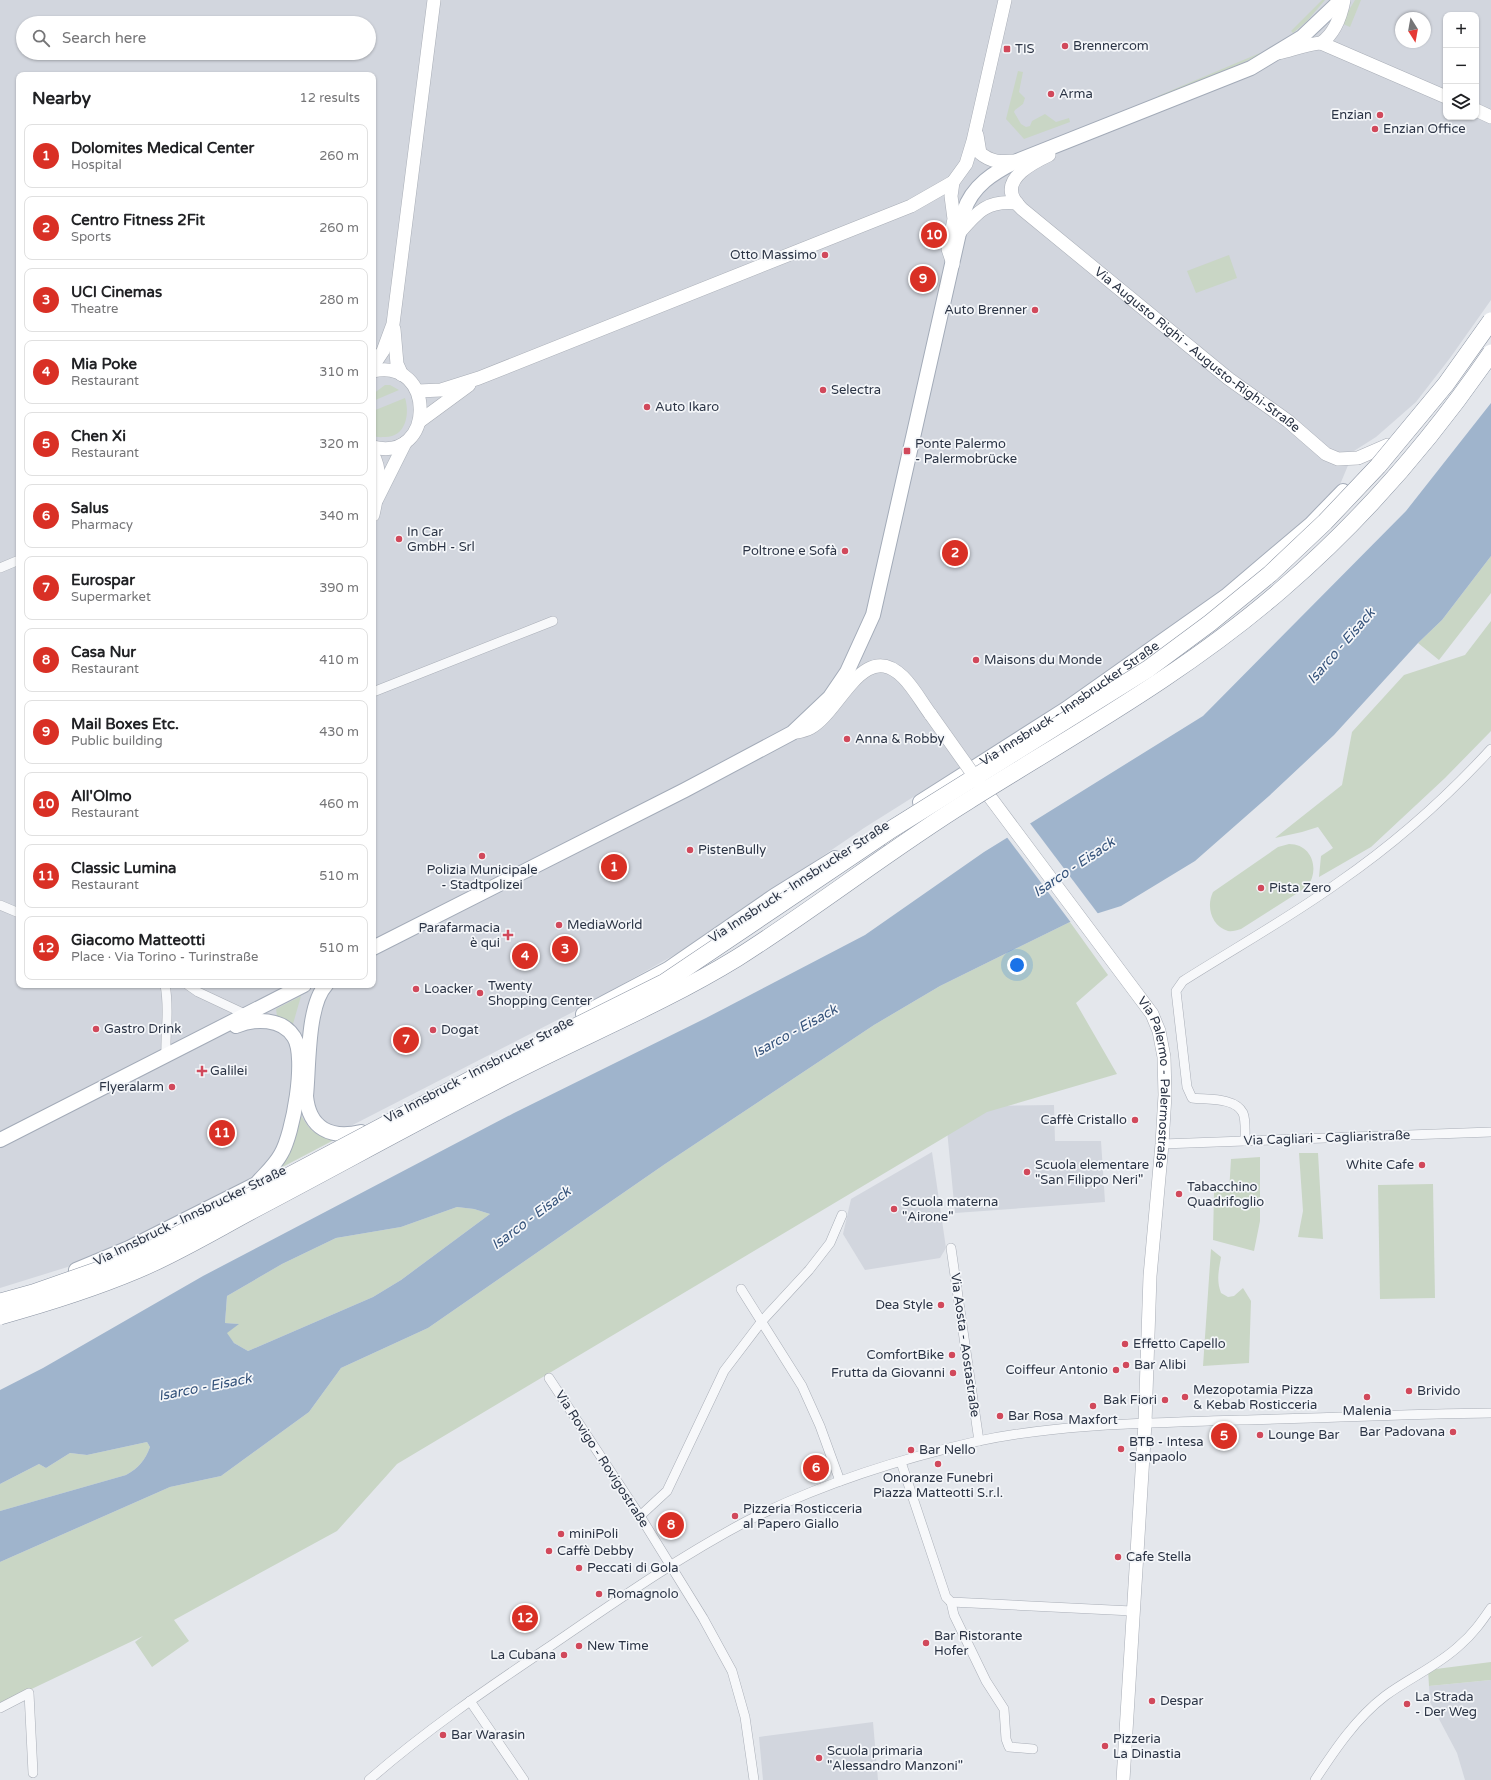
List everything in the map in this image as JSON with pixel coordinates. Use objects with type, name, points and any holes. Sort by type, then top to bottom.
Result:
[{"type":"highway","points":[[0,1302],[136,1257],[483,1073],[665,982],[892,829],[1148,669],[1210,623],[1270,574],[1325,522],[1378,466],[1441,390],[1491,321]]},
{"type":"highway","points":[[0,1316],[54,1301],[142,1268],[370,1149],[489,1084],[673,994],[738,957],[961,806],[1158,683],[1282,590],[1337,537],[1393,478],[1462,395],[1491,353]]},
{"type":"main road","points":[[402,375],[397,364],[393,324],[434,0]]},
{"type":"main road","points":[[953,264],[948,249],[954,220],[952,206],[953,182],[969,155],[1005,0]]},
{"type":"main road","points":[[1321,43],[1330,34],[1342,11],[1343,0]]},
{"type":"main road","points":[[376,946],[792,733],[830,697],[846,672],[872,615],[967,203],[976,189],[1000,169],[1017,161],[1251,68],[1302,37],[1343,0]]},
{"type":"main road","points":[[1276,53],[1310,44],[1321,43],[1443,96]]},
{"type":"main road","points":[[1479,111],[1491,117]]},
{"type":"main road","points":[[977,125],[977,146],[980,153],[992,161],[1017,161]]},
{"type":"main road","points":[[1017,203],[1014,199],[1012,188],[1020,173],[1033,162],[1068,147],[1074,138]]},
{"type":"main road","points":[[418,391],[441,390],[479,378],[852,230],[926,198],[953,182]]},
{"type":"main road","points":[[926,198],[938,197],[952,206]]},
{"type":"main road","points":[[960,232],[974,216],[992,204],[999,202],[1017,203]]},
{"type":"main road","name":"Via Augusto Righi - Augusto-Righi-Straße","points":[[1017,203],[1033,219],[1229,379],[1288,421],[1326,454],[1338,460],[1358,458],[1388,445]]},
{"type":"main road","name":"Via Innsbruck - Innsbrucker Straße","points":[[0,1295],[72,1272],[129,1248],[361,1132],[668,968],[774,896],[1066,709],[1226,596],[1311,524],[1388,445],[1446,376],[1491,314]]},
{"type":"main road","points":[[376,362],[383,351],[393,324]]},
{"type":"main road","points":[[376,371],[385,370],[407,378],[418,391],[422,411],[420,421],[405,443],[377,499]]},
{"type":"main road","points":[[420,421],[479,378]]},
{"type":"main road","points":[[376,447],[391,448],[405,443]]},
{"type":"main road","points":[[376,462],[379,470],[376,503]]},
{"type":"main road","name":"Via Palermo - Palermostraße","points":[[792,733],[810,728],[849,688],[858,674],[867,668],[877,666],[887,667],[904,678],[980,786],[1128,980],[1152,1014],[1159,1031],[1164,1057],[1165,1095],[1150,1276],[1145,1423],[1132,1611],[1123,1780]]},
{"type":"main road","points":[[852,847],[881,842],[922,822],[980,786],[1043,745],[1066,709]]},
{"type":"main road","points":[[0,1140],[298,988]]},
{"type":"main road","points":[[324,988],[317,998],[314,1011],[306,1096],[307,1108],[309,1114],[317,1123],[332,1134],[345,1135],[361,1132]]},
{"type":"main road","points":[[206,1035],[257,1020],[273,1023],[285,1028],[295,1038],[299,1063],[294,1120],[282,1154],[256,1184]]},
{"type":"street","points":[[0,568],[16,561]]},
{"type":"street","points":[[376,691],[553,621]]},
{"type":"street","points":[[1245,1141],[1244,1113],[1238,1106],[1226,1101],[1192,1098],[1187,1087],[1176,991],[1183,981],[1339,882],[1401,834],[1461,780],[1491,749]]},
{"type":"street","points":[[0,905],[16,912]]},
{"type":"street","points":[[166,988],[169,1003],[166,1055]]},
{"type":"street","points":[[192,988],[245,1014]]},
{"type":"street","name":"Via Cagliari - Cagliaristraße","points":[[1162,1144],[1491,1132]]},
{"type":"street","points":[[640,1516],[667,1491],[724,1371],[762,1320],[830,1243],[842,1215]]},
{"type":"street","name":"Via Aosta - Aostastraße","points":[[951,1248],[979,1441]]},
{"type":"street","points":[[741,1289],[762,1320],[802,1386],[820,1426],[840,1481]]},
{"type":"street","name":"Via Rovigo - Rovigostraße","points":[[548,1378],[640,1516],[703,1618],[732,1671],[744,1717],[754,1780]]},
{"type":"street","points":[[369,1780],[402,1750],[470,1701],[670,1565],[749,1520],[804,1494],[840,1481],[900,1462],[979,1441],[1055,1428],[1145,1423],[1491,1413]]},
{"type":"street","points":[[900,1462],[946,1597],[951,1602],[954,1615],[982,1675],[1004,1709],[1006,1739],[1009,1747],[1033,1749]]},
{"type":"street","points":[[951,1602],[1132,1611]]},
{"type":"street","points":[[1315,1780],[1341,1743],[1370,1708],[1398,1686],[1459,1646],[1473,1633],[1491,1608]]},
{"type":"street","points":[[0,1708],[29,1693],[33,1773]]},
{"type":"street","points":[[470,1701],[524,1780]]},
{"type":"shaded area","points":[[0,0],[1491,0],[1491,300],[1450,358],[1416,402],[1376,437],[1354,451],[1339,487],[1281,542],[1222,593],[1066,701],[864,828],[685,949],[573,1012],[337,1133],[183,1217],[74,1265],[0,1288]]},
{"type":"shaded area","name":"Scuola elementare \"San Filippo Neri\"","points":[[1054,1105],[1055,1141],[1101,1141],[1105,1202],[955,1213],[947,1130],[989,1106]]},
{"type":"shaded area","name":"Scuola materna \"Airone\"","points":[[932,1152],[946,1248],[940,1258],[865,1270],[843,1234],[851,1199]]},
{"type":"shaded area","points":[[1491,1680],[1491,1780],[1465,1780],[1457,1753],[1430,1702],[1429,1686]]},
{"type":"shaded area","name":"Scuola primaria \"Alessandro Manzoni\"","points":[[873,1722],[878,1780],[763,1780],[759,1737]]},
{"type":"green space","points":[[1322,0],[1325,0],[1307,21],[1293,33],[1291,31]]},
{"type":"green space","points":[[1355,0],[1361,0],[1350,27],[1343,24],[1346,15]]},
{"type":"green space","points":[[1260,53],[1260,55],[1159,99],[1158,96]]},
{"type":"green space","points":[[1018,71],[1023,72],[1019,92],[1025,98],[1023,104],[1014,112],[1021,124],[1026,127],[1030,126],[1032,121],[1045,114],[1056,122],[1069,118],[1070,122],[1024,139],[1006,119]]},
{"type":"green space","points":[[1229,255],[1237,278],[1196,293],[1187,271]]},
{"type":"green space","points":[[385,385],[390,385],[399,390],[376,400],[376,392]]},
{"type":"green space","points":[[405,398],[407,411],[405,424],[402,429],[392,436],[376,437],[376,410]]},
{"type":"green space","points":[[1491,556],[1491,593],[1439,660],[1418,643],[1442,620]]},
{"type":"green space","points":[[1491,621],[1491,731],[1445,778],[1371,847],[1319,877],[1321,856],[1333,848],[1318,827],[1275,838],[1342,785],[1352,732],[1404,675],[1465,655]]},
{"type":"green space","name":"Pista Zero","points":[[1289,844],[1304,848],[1309,853],[1312,860],[1313,874],[1307,887],[1241,929],[1228,931],[1218,925],[1214,920],[1210,909],[1213,892],[1278,847]]},
{"type":"green space","points":[[1070,922],[1108,975],[1076,1003],[1117,1074],[987,1112],[397,1464],[337,1531],[174,1620],[189,1641],[152,1667],[135,1642],[143,1636],[0,1704],[0,1562],[170,1487],[221,1476],[309,1412],[341,1368],[428,1328],[665,1164],[874,1025],[940,986]]},
{"type":"green space","points":[[301,996],[293,1024],[277,1016],[276,1009]]},
{"type":"green space","points":[[299,1112],[309,1128],[321,1136],[334,1140],[273,1172]]},
{"type":"green space","points":[[1299,1153],[1318,1153],[1323,1239],[1298,1237],[1303,1211]]},
{"type":"green space","points":[[1260,1157],[1260,1221],[1254,1251],[1213,1240],[1214,1192],[1229,1192],[1231,1159]]},
{"type":"green space","points":[[1433,1184],[1435,1298],[1380,1299],[1378,1185]]},
{"type":"green space","points":[[457,1207],[474,1209],[490,1214],[401,1280],[373,1297],[248,1351],[234,1343],[226,1333],[238,1324],[225,1323],[227,1296],[282,1264],[336,1238],[401,1227]]},
{"type":"green space","points":[[1211,1249],[1221,1257],[1218,1279],[1221,1293],[1228,1297],[1234,1296],[1243,1288],[1251,1301],[1249,1363],[1203,1366]]},
{"type":"green space","points":[[147,1442],[150,1447],[144,1460],[135,1470],[126,1475],[0,1511],[0,1484],[39,1464],[46,1468],[70,1453],[87,1455]]},
{"type":"green space","points":[[1491,1662],[1491,1680],[1429,1686],[1428,1670]]},
{"type":"water","name":"Isarco - Eisack","points":[[1491,403],[1491,556],[1442,620],[1418,643],[1334,735],[1269,796],[1195,861],[1121,906],[1070,922],[940,986],[874,1025],[665,1164],[428,1328],[341,1368],[309,1412],[221,1476],[170,1487],[0,1562],[0,1511],[126,1475],[135,1470],[141,1463],[150,1447],[147,1442],[87,1455],[70,1453],[46,1468],[39,1464],[0,1484],[0,1390],[43,1368],[203,1276],[514,1113],[706,1018],[865,935],[984,852],[1203,716],[1406,511]],"holes":[[[457,1207],[474,1209],[490,1214],[401,1280],[373,1297],[248,1351],[234,1343],[227,1333],[239,1324],[225,1323],[227,1296],[282,1264],[336,1238],[401,1227]]]},
{"type":"pier","points":[[1029,822],[1099,915],[1072,924],[1006,836]]},
{"type":"place","name":"Brennercom","points":[[1065,46]]},
{"type":"place","name":"TIS","points":[[1007,49]]},
{"type":"place","name":"Arma","points":[[1051,94]]},
{"type":"place","name":"Enzian","points":[[1380,115]]},
{"type":"place","name":"Enzian Office","points":[[1375,129]]},
{"type":"place","name":"All'Olmo","points":[[934,235]]},
{"type":"place","name":"Otto Massimo","points":[[825,255]]},
{"type":"place","name":"Mail Boxes Etc.","points":[[923,279]]},
{"type":"place","name":"Auto Brenner","points":[[1035,310]]},
{"type":"place","name":"Selectra","points":[[823,390]]},
{"type":"place","name":"Auto Ikaro","points":[[647,407]]},
{"type":"place","name":"Ponte Palermo - Palermobrücke","points":[[907,451]]},
{"type":"place","name":"In Car GmbH - Srl","points":[[399,539]]},
{"type":"place","name":"Poltrone e Sofà","points":[[845,551]]},
{"type":"place","name":"Centro Fitness 2Fit","points":[[955,553]]},
{"type":"place","name":"Maisons du Monde","points":[[976,660]]},
{"type":"place","name":"Anna & Robby","points":[[847,739]]},
{"type":"place","name":"PistenBully","points":[[690,850]]},
{"type":"place","name":"Polizia Municipale - Stadtpolizei","points":[[482,856]]},
{"type":"place","name":"Dolomites Medical Center","points":[[614,867]]},
{"type":"place","name":"Pista Zero","points":[[1261,888]]},
{"type":"place","name":"MediaWorld","points":[[559,925]]},
{"type":"place","name":"Parafarmacia è qui","points":[[508,935]]},
{"type":"place","name":"UCI Cinemas","points":[[565,949]]},
{"type":"place","name":"Mia Poke","points":[[525,956]]},
{"type":"place","name":"Loacker","points":[[416,989]]},
{"type":"place","name":"Twenty Shopping Center","points":[[480,993]]},
{"type":"place","name":"Gastro Drink","points":[[96,1029]]},
{"type":"place","name":"Dogat","points":[[433,1030]]},
{"type":"place","name":"Eurospar","points":[[406,1040]]},
{"type":"place","name":"Galilei","points":[[202,1071]]},
{"type":"place","name":"Flyeralarm","points":[[172,1087]]},
{"type":"place","name":"Caffè Cristallo","points":[[1135,1120]]},
{"type":"place","name":"Classic Lumina","points":[[222,1133]]},
{"type":"place","name":"White Cafe","points":[[1422,1165]]},
{"type":"place","name":"Scuola elementare \"San Filippo Neri\"","points":[[1027,1172]]},
{"type":"place","name":"Tabacchino Quadrifoglio","points":[[1179,1194]]},
{"type":"place","name":"Scuola materna \"Airone\"","points":[[894,1209]]},
{"type":"place","name":"Dea Style","points":[[941,1305]]},
{"type":"place","name":"Effetto Capello","points":[[1125,1344]]},
{"type":"place","name":"ComfortBike","points":[[952,1355]]},
{"type":"place","name":"Bar Alibi","points":[[1126,1365]]},
{"type":"place","name":"Coiffeur Antonio","points":[[1116,1370]]},
{"type":"place","name":"Frutta da Giovanni","points":[[953,1373]]},
{"type":"place","name":"Brivido","points":[[1409,1391]]},
{"type":"place","name":"Mezopotamia Pizza & Kebab Rosticceria","points":[[1185,1397]]},
{"type":"place","name":"Malenia","points":[[1367,1397]]},
{"type":"place","name":"Bak Fiori","points":[[1165,1400]]},
{"type":"place","name":"Maxfort","points":[[1093,1406]]},
{"type":"place","name":"Bar Rosa","points":[[1000,1416]]},
{"type":"place","name":"Bar Padovana","points":[[1453,1432]]},
{"type":"place","name":"Lounge Bar","points":[[1260,1435]]},
{"type":"place","name":"Chen Xi","points":[[1224,1436]]},
{"type":"place","name":"BTB - Intesa Sanpaolo","points":[[1121,1449]]},
{"type":"place","name":"Bar Nello","points":[[911,1450]]},
{"type":"place","name":"Onoranze Funebri Piazza Matteotti S.r.l.","points":[[938,1464]]},
{"type":"place","name":"Salus","points":[[816,1468]]},
{"type":"place","name":"Pizzeria Rosticceria al Papero Giallo","points":[[735,1516]]},
{"type":"place","name":"Casa Nur","points":[[671,1525]]},
{"type":"place","name":"miniPoli","points":[[561,1534]]},
{"type":"place","name":"Caffè Debby","points":[[549,1551]]},
{"type":"place","name":"Cafe Stella","points":[[1118,1557]]},
{"type":"place","name":"Peccati di Gola","points":[[579,1568]]},
{"type":"place","name":"Romagnolo","points":[[599,1594]]},
{"type":"place","name":"Giacomo Matteotti","points":[[525,1618]]},
{"type":"place","name":"Bar Ristorante Hofer","points":[[926,1643]]},
{"type":"place","name":"New Time","points":[[579,1646]]},
{"type":"place","name":"La Cubana","points":[[564,1655]]},
{"type":"place","name":"Despar","points":[[1152,1701]]},
{"type":"place","name":"La Strada - Der Weg","points":[[1407,1704]]},
{"type":"place","name":"Bar Warasin","points":[[443,1735]]},
{"type":"place","name":"Pizzeria La Dinastia","points":[[1105,1746]]},
{"type":"place","name":"Scuola primaria \"Alessandro Manzoni\"","points":[[819,1758]]}]
